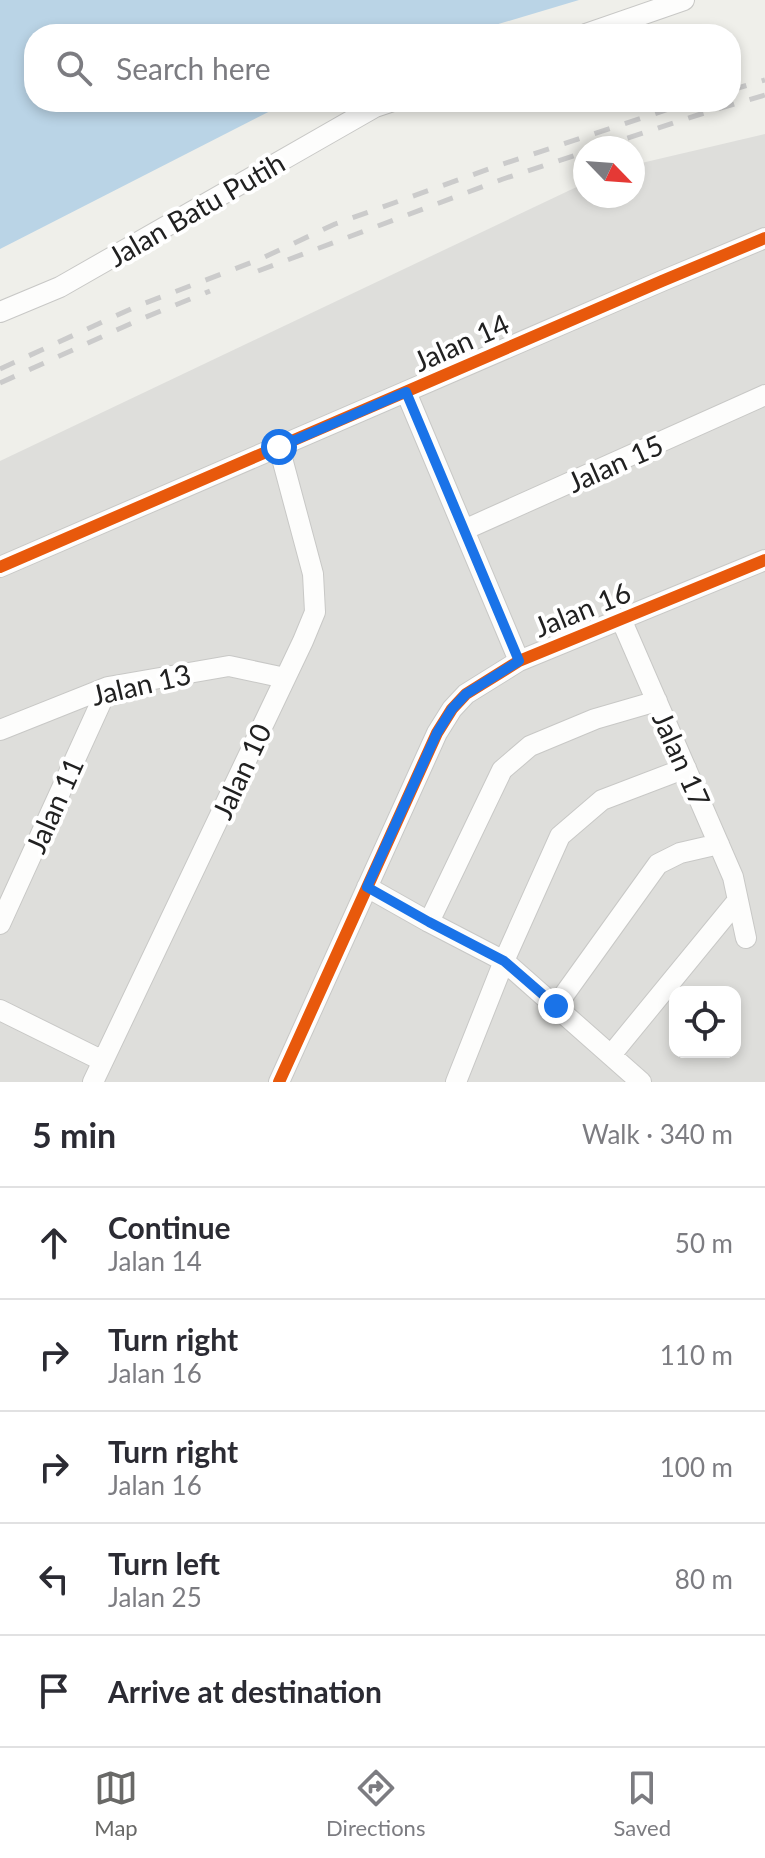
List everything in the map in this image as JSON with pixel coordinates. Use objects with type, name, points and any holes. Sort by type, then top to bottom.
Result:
[{"type":"street","points":[[615,24],[684,0]]},
{"type":"street","name":"Jalan Batu Putih","points":[[0,312],[60,287],[366,112]]},
{"type":"street","name":"Jalan 14","points":[[0,567],[765,238]]},
{"type":"street","name":"Jalan 16","points":[[406,392],[519,661]]},
{"type":"street","name":"Jalan 15","points":[[464,530],[765,395]]},
{"type":"street","name":"Jalan 10","points":[[93,1082],[315,612],[313,574],[279,447]]},
{"type":"street","name":"Jalan 16","points":[[279,1082],[437,733],[452,709],[466,694],[519,661],[765,561]]},
{"type":"street","name":"Jalan 17","points":[[621,619],[733,877],[746,938]]},
{"type":"street","name":"Jalan 13","points":[[0,730],[108,687],[229,666],[285,678]]},
{"type":"street","name":"Jalan 11","points":[[0,924],[108,687]]},
{"type":"street","points":[[429,922],[502,770],[530,746],[595,719],[657,701]]},
{"type":"street","points":[[456,1082],[504,961],[560,836],[602,800],[686,768]]},
{"type":"street","points":[[556,1006],[658,864],[680,853],[719,844]]},
{"type":"street","points":[[367,887],[504,961],[641,1082]]},
{"type":"street","points":[[611,1055],[738,900]]},
{"type":"street","points":[[0,1010],[103,1061]]},
{"type":"shaded area","points":[[765,134],[765,1082],[0,1082],[0,461],[573,189],[573,208],[645,208],[645,162]]},
{"type":"water","points":[[0,0],[579,0],[498,24],[24,24],[24,112],[268,112],[0,249]]},
{"type":"railway","points":[[741,87],[765,80]]},
{"type":"railway","points":[[741,102],[765,95]]},
{"type":"railway","points":[[0,369],[135,307],[258,260],[335,224],[660,112]]},
{"type":"railway","points":[[634,136],[708,112]]},
{"type":"railway","points":[[258,271],[573,156]]},
{"type":"railway","points":[[0,383],[210,291]]},
{"type":"cycle path","points":[[0,567],[765,238]]},
{"type":"cycle path","points":[[279,1082],[437,733],[452,709],[466,694],[519,661],[765,560]]},
{"type":"route","points":[[279,447],[406,392],[519,661],[466,694],[452,709],[437,733],[367,887],[504,961],[556,1006]]}]
